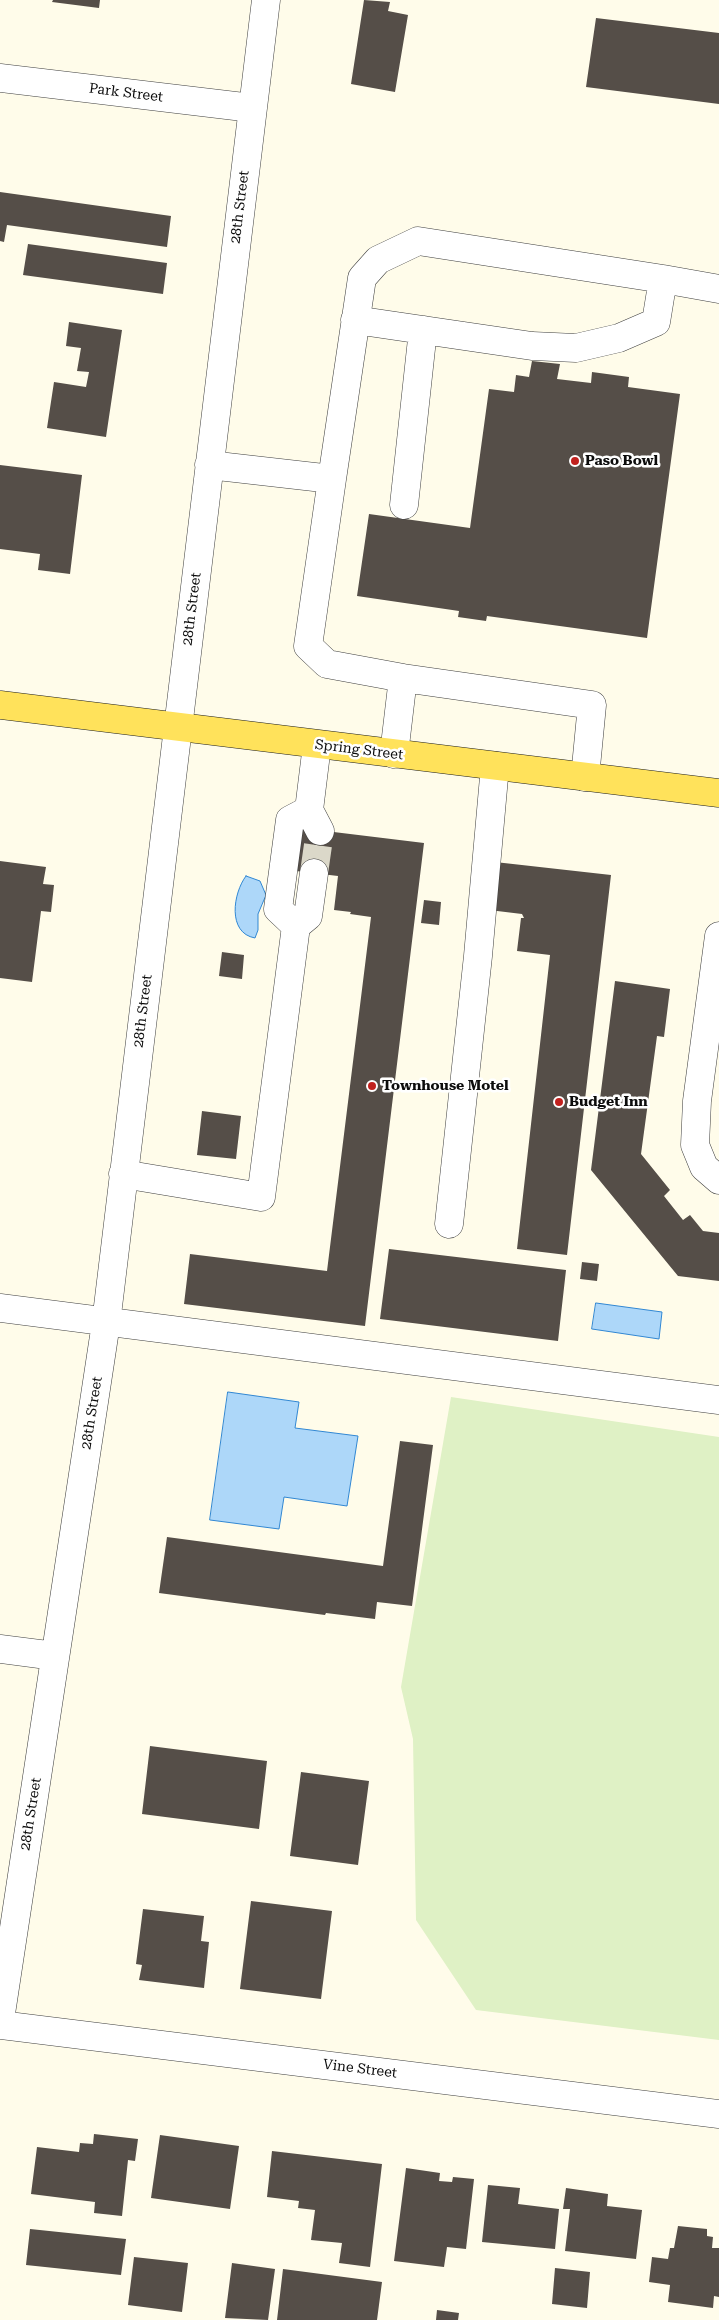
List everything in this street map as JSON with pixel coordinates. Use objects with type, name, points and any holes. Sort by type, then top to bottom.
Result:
[{"type":"main road","name":"Spring Street","points":[[0,705],[719,793]]},
{"type":"street","name":"28th Street","points":[[0,2020],[106,1322],[266,0]]},
{"type":"street","name":"Park Street","points":[[0,78],[252,108]]},
{"type":"street","points":[[585,777],[592,705],[403,678],[327,664],[308,646],[362,278],[378,260],[418,241],[719,289]]},
{"type":"street","points":[[355,320],[532,346],[576,348],[619,338],[656,322],[663,279]]},
{"type":"street","points":[[404,505],[424,330]]},
{"type":"street","points":[[209,465],[332,479]]},
{"type":"street","points":[[394,754],[403,678]]},
{"type":"street","points":[[296,926],[278,909],[290,820],[315,820],[317,745]]},
{"type":"street","points":[[449,1224],[496,766]]},
{"type":"street","points":[[123,1174],[261,1197],[296,926],[308,916],[314,873]]},
{"type":"street","points":[[719,936],[697,1101],[695,1146],[704,1168],[719,1180]]},
{"type":"street","points":[[0,1308],[719,1400]]},
{"type":"street","points":[[0,1649],[55,1656]]},
{"type":"street","name":"Vine Street","points":[[0,2025],[719,2114]]},
{"type":"green space","points":[[451,1397],[719,1437],[719,2040],[476,2010],[416,1920],[413,1739],[401,1687]]},
{"type":"water","points":[[246,876],[260,881],[266,895],[258,914],[258,930],[255,938],[246,935],[236,921],[235,911],[238,892]]},
{"type":"water","points":[[596,1303],[662,1312],[659,1339],[592,1329]]},
{"type":"water","points":[[228,1392],[299,1402],[295,1428],[358,1436],[347,1506],[284,1497],[279,1529],[210,1520]]},
{"type":"building","points":[[53,0],[100,0],[99,8],[52,2]]},
{"type":"building","points":[[364,0],[390,2],[388,11],[408,15],[395,92],[351,84]]},
{"type":"building","points":[[596,18],[719,33],[719,104],[586,87]]},
{"type":"building","points":[[0,192],[171,216],[167,247],[7,225],[4,242],[0,241]]},
{"type":"building","points":[[28,244],[167,263],[163,294],[23,275]]},
{"type":"building","points":[[69,322],[122,330],[106,437],[47,428],[54,382],[86,387],[89,372],[77,371],[81,348],[66,346]]},
{"type":"building","name":"Paso Bowl","points":[[532,361],[560,364],[557,379],[591,383],[592,372],[629,377],[628,387],[680,394],[647,638],[487,616],[486,621],[458,617],[459,611],[357,596],[369,514],[470,528],[489,389],[514,392],[516,375],[529,377]]},
{"type":"building","points":[[0,465],[82,475],[70,574],[38,570],[40,554],[0,549]]},
{"type":"building","name":"Townhouse Motel","points":[[302,824],[309,829],[424,843],[365,1326],[184,1304],[190,1254],[327,1271],[371,917],[334,910],[338,876],[296,871]]},
{"type":"building","points":[[0,861],[46,867],[43,884],[54,885],[51,912],[41,911],[32,982],[0,978]]},
{"type":"building","name":"Budget Inn","points":[[495,862],[611,875],[567,1255],[517,1249],[550,955],[517,951],[521,918],[524,918],[522,914],[489,910]]},
{"type":"building","points":[[424,900],[441,902],[439,925],[421,923]]},
{"type":"building","points":[[222,952],[244,955],[242,979],[219,976]]},
{"type":"building","points":[[615,981],[670,989],[664,1037],[657,1036],[641,1154],[670,1190],[664,1196],[683,1220],[690,1215],[703,1231],[719,1233],[719,1281],[678,1276],[591,1170]]},
{"type":"building","points":[[202,1111],[241,1116],[236,1159],[197,1155]]},
{"type":"building","points":[[389,1249],[566,1270],[558,1341],[380,1319]]},
{"type":"building","points":[[582,1262],[599,1264],[597,1281],[580,1279]]},
{"type":"building","points":[[400,1441],[433,1445],[412,1606],[377,1602],[375,1619],[326,1613],[325,1615],[159,1593],[167,1537],[383,1566]]},
{"type":"building","points":[[150,1746],[267,1761],[259,1829],[142,1814]]},
{"type":"building","points":[[301,1772],[369,1781],[358,1865],[290,1856]]},
{"type":"building","points":[[251,1901],[332,1911],[321,1999],[240,1989]]},
{"type":"building","points":[[143,1909],[204,1916],[201,1941],[209,1942],[204,1988],[139,1980],[142,1965],[136,1964]]},
{"type":"building","points":[[94,2134],[138,2139],[135,2161],[128,2160],[122,2216],[94,2213],[95,2202],[31,2194],[37,2147],[79,2152],[80,2143],[93,2144]]},
{"type":"building","points":[[160,2135],[239,2146],[230,2209],[151,2198]]},
{"type":"building","points":[[272,2151],[382,2164],[370,2267],[339,2263],[342,2243],[311,2240],[315,2210],[298,2208],[299,2201],[267,2197]]},
{"type":"building","points":[[406,2168],[440,2173],[439,2181],[452,2182],[453,2177],[474,2179],[466,2249],[447,2247],[444,2267],[394,2261]]},
{"type":"building","points":[[488,2185],[520,2188],[518,2204],[559,2209],[555,2249],[482,2242]]},
{"type":"building","points":[[566,2188],[608,2194],[607,2206],[642,2210],[636,2259],[565,2251],[570,2209],[563,2209]]},
{"type":"building","points":[[678,2226],[707,2229],[707,2236],[713,2237],[712,2248],[719,2248],[719,2297],[714,2296],[713,2308],[668,2302],[670,2285],[649,2282],[652,2257],[668,2259],[670,2248],[674,2248]]},
{"type":"building","points":[[30,2229],[126,2239],[121,2275],[26,2265]]},
{"type":"building","points":[[134,2257],[188,2263],[182,2312],[128,2305]]},
{"type":"building","points":[[232,2263],[275,2269],[268,2320],[225,2318]]},
{"type":"building","points":[[555,2268],[590,2272],[587,2308],[552,2304]]},
{"type":"building","points":[[283,2269],[382,2282],[377,2320],[277,2320]]},
{"type":"building","points":[[437,2310],[459,2313],[458,2320],[436,2320]]},
{"type":"tunnel","points":[[314,873],[320,831]]},
{"type":"place","name":"Paso Bowl","points":[[575,461]]},
{"type":"place","name":"Townhouse Motel","points":[[372,1086]]},
{"type":"place","name":"Budget Inn","points":[[559,1102]]}]
